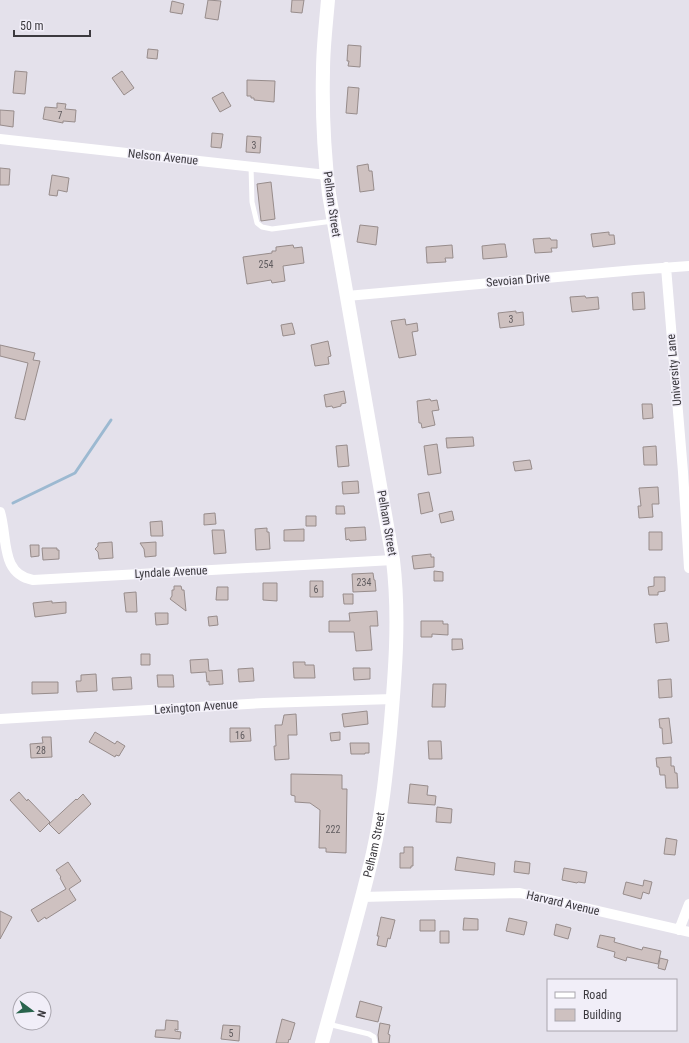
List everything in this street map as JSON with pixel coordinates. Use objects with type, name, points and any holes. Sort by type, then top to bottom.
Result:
[{"type":"street","name":"Pelham Street","points":[[322,1043],[362,897],[379,824],[386,773],[393,699],[397,614],[393,560],[327,175],[323,127],[323,74],[328,0]]},
{"type":"street","name":"Nelson Avenue","points":[[0,139],[327,175]]},
{"type":"street","name":"Sevoian Drive","points":[[347,296],[689,266]]},
{"type":"street","name":"University Lane","points":[[666,267],[686,472],[689,568]]},
{"type":"street","name":"Lyndale Avenue","points":[[0,512],[6,562],[15,573],[23,578],[32,580],[393,560]]},
{"type":"street","name":"Lexington Avenue","points":[[0,719],[264,703],[393,699]]},
{"type":"street","name":"Harvard Avenue","points":[[362,897],[520,893],[684,931]]},
{"type":"street","points":[[684,931],[689,904]]},
{"type":"lane","points":[[251,166],[252,202],[257,223],[262,227],[272,229],[334,221]]},
{"type":"lane","points":[[327,1024],[369,1034],[374,1037],[375,1043]]},
{"type":"building","points":[[208,0],[221,1],[218,20],[205,18]]},
{"type":"building","points":[[292,0],[304,0],[302,13],[291,12]]},
{"type":"building","points":[[172,1],[184,4],[182,14],[170,12]]},
{"type":"building","points":[[348,45],[361,46],[360,67],[348,66]]},
{"type":"building","points":[[148,49],[158,50],[157,59],[147,58]]},
{"type":"building","points":[[15,71],[27,72],[25,94],[13,93]]},
{"type":"building","points":[[122,71],[134,88],[124,95],[112,78]]},
{"type":"building","points":[[247,80],[275,81],[274,102],[254,100],[251,96],[247,96]]},
{"type":"building","points":[[348,87],[359,88],[357,114],[346,113]]},
{"type":"building","points":[[223,92],[231,106],[220,112],[212,98]]},
{"type":"building","points":[[57,103],[66,104],[65,109],[76,110],[75,122],[63,121],[63,123],[43,119],[45,107],[57,108]]},
{"type":"building","points":[[0,110],[14,111],[13,127],[0,125]]},
{"type":"building","points":[[212,133],[223,134],[221,148],[211,147]]},
{"type":"building","points":[[247,136],[261,137],[260,153],[246,152]]},
{"type":"building","points":[[368,164],[369,171],[372,171],[374,190],[360,192],[357,166]]},
{"type":"building","points":[[0,168],[10,169],[9,185],[0,185]]},
{"type":"building","points":[[52,175],[69,178],[67,192],[58,190],[57,196],[49,195]]},
{"type":"building","points":[[271,182],[275,219],[261,221],[257,184]]},
{"type":"building","points":[[360,225],[378,227],[376,245],[357,242]]},
{"type":"building","points":[[609,232],[609,235],[614,235],[615,244],[593,247],[591,234]]},
{"type":"building","points":[[550,238],[551,240],[557,240],[557,248],[551,248],[552,252],[535,253],[533,239]]},
{"type":"building","points":[[505,244],[507,257],[483,259],[482,246]]},
{"type":"building","points":[[293,245],[294,248],[302,247],[304,263],[283,266],[285,281],[272,283],[271,280],[247,284],[243,257],[272,253],[272,251],[276,251],[276,247]]},
{"type":"building","points":[[452,245],[453,258],[445,258],[446,262],[427,263],[426,247]]},
{"type":"building","points":[[644,292],[645,309],[633,310],[632,293]]},
{"type":"building","points":[[585,296],[586,298],[598,297],[599,309],[572,312],[570,297]]},
{"type":"building","points":[[516,311],[516,313],[523,312],[524,325],[500,328],[498,313]]},
{"type":"building","points":[[405,319],[406,325],[417,323],[418,331],[412,332],[416,355],[399,358],[391,321]]},
{"type":"building","points":[[292,323],[295,334],[283,336],[281,325]]},
{"type":"building","points":[[328,341],[331,356],[328,357],[329,364],[315,366],[311,345]]},
{"type":"building","points":[[0,345],[35,353],[33,360],[40,361],[25,420],[15,418],[28,363],[0,356]]},
{"type":"building","points":[[344,391],[346,403],[333,408],[332,406],[326,407],[324,395]]},
{"type":"building","points":[[430,399],[431,401],[437,400],[439,410],[432,411],[435,425],[422,428],[421,423],[419,423],[417,401]]},
{"type":"building","points":[[642,404],[652,404],[653,418],[643,419]]},
{"type":"building","points":[[473,437],[474,446],[447,448],[446,438]]},
{"type":"building","points":[[437,444],[441,473],[428,475],[424,446]]},
{"type":"building","points":[[347,445],[349,466],[338,467],[336,446]]},
{"type":"building","points":[[656,446],[657,465],[644,465],[643,447]]},
{"type":"building","points":[[530,460],[532,469],[515,471],[513,462]]},
{"type":"building","points":[[358,481],[359,493],[343,494],[342,482]]},
{"type":"building","points":[[658,487],[659,504],[652,504],[653,517],[639,518],[638,506],[641,506],[639,488]]},
{"type":"building","points":[[429,492],[433,511],[421,514],[418,494]]},
{"type":"building","points":[[336,506],[344,506],[345,514],[336,514]]},
{"type":"building","points":[[452,511],[454,520],[441,523],[439,514]]},
{"type":"building","points":[[215,513],[216,524],[204,525],[204,514]]},
{"type":"building","points":[[306,516],[316,516],[316,526],[306,526]]},
{"type":"building","points":[[162,521],[163,536],[151,536],[150,522]]},
{"type":"building","points":[[365,527],[366,540],[346,540],[345,528]]},
{"type":"building","points":[[267,528],[267,532],[269,532],[270,549],[256,550],[255,529]]},
{"type":"building","points":[[304,529],[304,541],[284,541],[284,530]]},
{"type":"building","points":[[212,530],[224,530],[226,553],[214,554]]},
{"type":"building","points":[[649,532],[662,532],[662,550],[649,550]]},
{"type":"building","points":[[112,542],[113,558],[99,559],[98,552],[95,549],[98,546],[98,543]]},
{"type":"building","points":[[156,542],[156,556],[145,557],[144,549],[140,543]]},
{"type":"building","points":[[30,545],[39,545],[39,556],[31,557]]},
{"type":"building","points":[[42,548],[57,548],[57,550],[59,550],[59,559],[43,560]]},
{"type":"building","points":[[431,554],[431,557],[434,557],[434,567],[414,569],[412,556]]},
{"type":"building","points":[[434,571],[443,572],[443,581],[434,581]]},
{"type":"building","points":[[373,573],[376,591],[353,592],[352,574]]},
{"type":"building","points":[[654,577],[665,577],[665,591],[658,592],[658,595],[649,595],[648,587],[654,586]]},
{"type":"building","points":[[310,581],[323,581],[323,597],[310,597]]},
{"type":"building","points":[[263,583],[277,583],[277,601],[263,600]]},
{"type":"building","points":[[174,586],[181,586],[182,590],[184,590],[186,611],[170,599]]},
{"type":"building","points":[[217,587],[228,587],[228,600],[216,600]]},
{"type":"building","points":[[136,592],[137,612],[126,612],[124,593]]},
{"type":"building","points":[[343,594],[353,594],[353,604],[344,604]]},
{"type":"building","points":[[52,601],[52,603],[66,602],[66,613],[35,617],[33,603]]},
{"type":"building","points":[[377,611],[378,626],[370,626],[372,650],[356,651],[354,632],[329,632],[329,621],[350,621],[349,613]]},
{"type":"building","points":[[155,613],[168,613],[168,624],[156,625]]},
{"type":"building","points":[[217,616],[218,625],[209,626],[208,617]]},
{"type":"building","points":[[421,621],[443,621],[443,624],[448,624],[448,635],[432,634],[432,637],[421,637]]},
{"type":"building","points":[[667,623],[669,641],[656,643],[654,624]]},
{"type":"building","points":[[452,639],[462,639],[463,649],[452,650]]},
{"type":"building","points":[[141,654],[150,654],[150,665],[141,665]]},
{"type":"building","points":[[208,659],[209,671],[222,670],[223,684],[209,685],[209,681],[207,682],[206,672],[191,673],[190,660]]},
{"type":"building","points":[[293,662],[305,662],[305,665],[314,665],[315,678],[294,678]]},
{"type":"building","points":[[253,668],[254,681],[239,682],[238,669]]},
{"type":"building","points":[[353,668],[370,668],[370,679],[354,680]]},
{"type":"building","points":[[96,674],[97,691],[77,692],[76,681],[81,681],[81,675]]},
{"type":"building","points":[[157,675],[173,675],[174,687],[158,687]]},
{"type":"building","points":[[131,677],[132,689],[113,690],[112,678]]},
{"type":"building","points":[[671,679],[672,697],[659,698],[658,680]]},
{"type":"building","points":[[32,682],[58,682],[58,693],[32,694]]},
{"type":"building","points":[[433,684],[446,684],[445,707],[432,707]]},
{"type":"building","points":[[367,711],[368,724],[344,727],[342,714]]},
{"type":"building","points":[[296,714],[297,735],[288,735],[289,759],[275,760],[275,725],[282,725],[284,715]]},
{"type":"building","points":[[669,718],[672,743],[663,744],[662,728],[660,728],[659,719]]},
{"type":"building","points":[[230,728],[250,728],[251,741],[230,742]]},
{"type":"building","points":[[95,732],[115,744],[117,741],[125,746],[119,756],[116,755],[115,757],[89,742]]},
{"type":"building","points":[[340,732],[340,740],[331,741],[330,733]]},
{"type":"building","points":[[42,737],[51,737],[52,757],[31,758],[30,744],[43,743]]},
{"type":"building","points":[[428,741],[441,741],[442,759],[429,759]]},
{"type":"building","points":[[350,743],[369,743],[369,753],[351,754]]},
{"type":"building","points":[[671,757],[671,766],[674,766],[675,773],[677,773],[678,788],[666,788],[665,775],[660,775],[659,767],[657,767],[656,758]]},
{"type":"building","points":[[291,774],[342,775],[342,789],[347,789],[346,853],[326,852],[326,848],[319,848],[320,810],[310,803],[295,802],[295,796],[291,795]]},
{"type":"building","points":[[410,784],[428,786],[427,795],[436,796],[435,805],[408,803]]},
{"type":"building","points":[[19,792],[27,801],[28,799],[50,822],[40,832],[10,800]]},
{"type":"building","points":[[83,794],[91,804],[59,834],[49,824]]},
{"type":"building","points":[[437,807],[452,809],[451,823],[436,822]]},
{"type":"building","points":[[666,838],[677,840],[675,855],[664,854]]},
{"type":"building","points":[[404,847],[413,847],[413,866],[411,866],[411,868],[400,868],[400,853],[404,853]]},
{"type":"building","points":[[457,857],[495,863],[494,875],[455,870]]},
{"type":"building","points":[[515,861],[530,863],[529,874],[514,872]]},
{"type":"building","points":[[68,862],[81,881],[69,889],[76,900],[46,919],[45,917],[38,922],[31,910],[66,889],[56,870]]},
{"type":"building","points":[[564,868],[587,872],[585,883],[562,880]]},
{"type":"building","points":[[644,880],[652,882],[649,894],[643,892],[641,899],[623,894],[626,882],[643,886]]},
{"type":"building","points":[[0,911],[12,917],[0,939]]},
{"type":"building","points":[[381,917],[395,920],[390,939],[388,938],[386,947],[377,945],[379,936],[377,936]]},
{"type":"building","points":[[464,918],[478,919],[478,930],[463,930]]},
{"type":"building","points":[[509,918],[527,922],[524,935],[506,931]]},
{"type":"building","points":[[420,920],[435,920],[435,931],[420,931]]},
{"type":"building","points":[[556,924],[571,928],[568,939],[554,935]]},
{"type":"building","points":[[440,931],[449,931],[449,943],[440,943]]},
{"type":"building","points":[[600,935],[615,938],[614,942],[642,950],[643,947],[661,951],[658,964],[627,957],[626,961],[614,957],[615,952],[597,947]]},
{"type":"building","points":[[660,958],[668,960],[665,970],[658,968]]},
{"type":"building","points":[[360,1001],[382,1007],[378,1022],[356,1017]]},
{"type":"building","points":[[282,1019],[295,1023],[288,1043],[276,1043]]},
{"type":"building","points":[[166,1020],[178,1021],[178,1030],[175,1029],[175,1031],[181,1032],[180,1039],[155,1037],[156,1030],[165,1030]]},
{"type":"building","points":[[380,1023],[390,1025],[388,1034],[390,1035],[389,1043],[379,1043],[378,1035]]},
{"type":"building","points":[[223,1025],[240,1026],[239,1041],[221,1039]]},
{"type":"waterway","points":[[13,503],[75,473],[111,420]]}]
